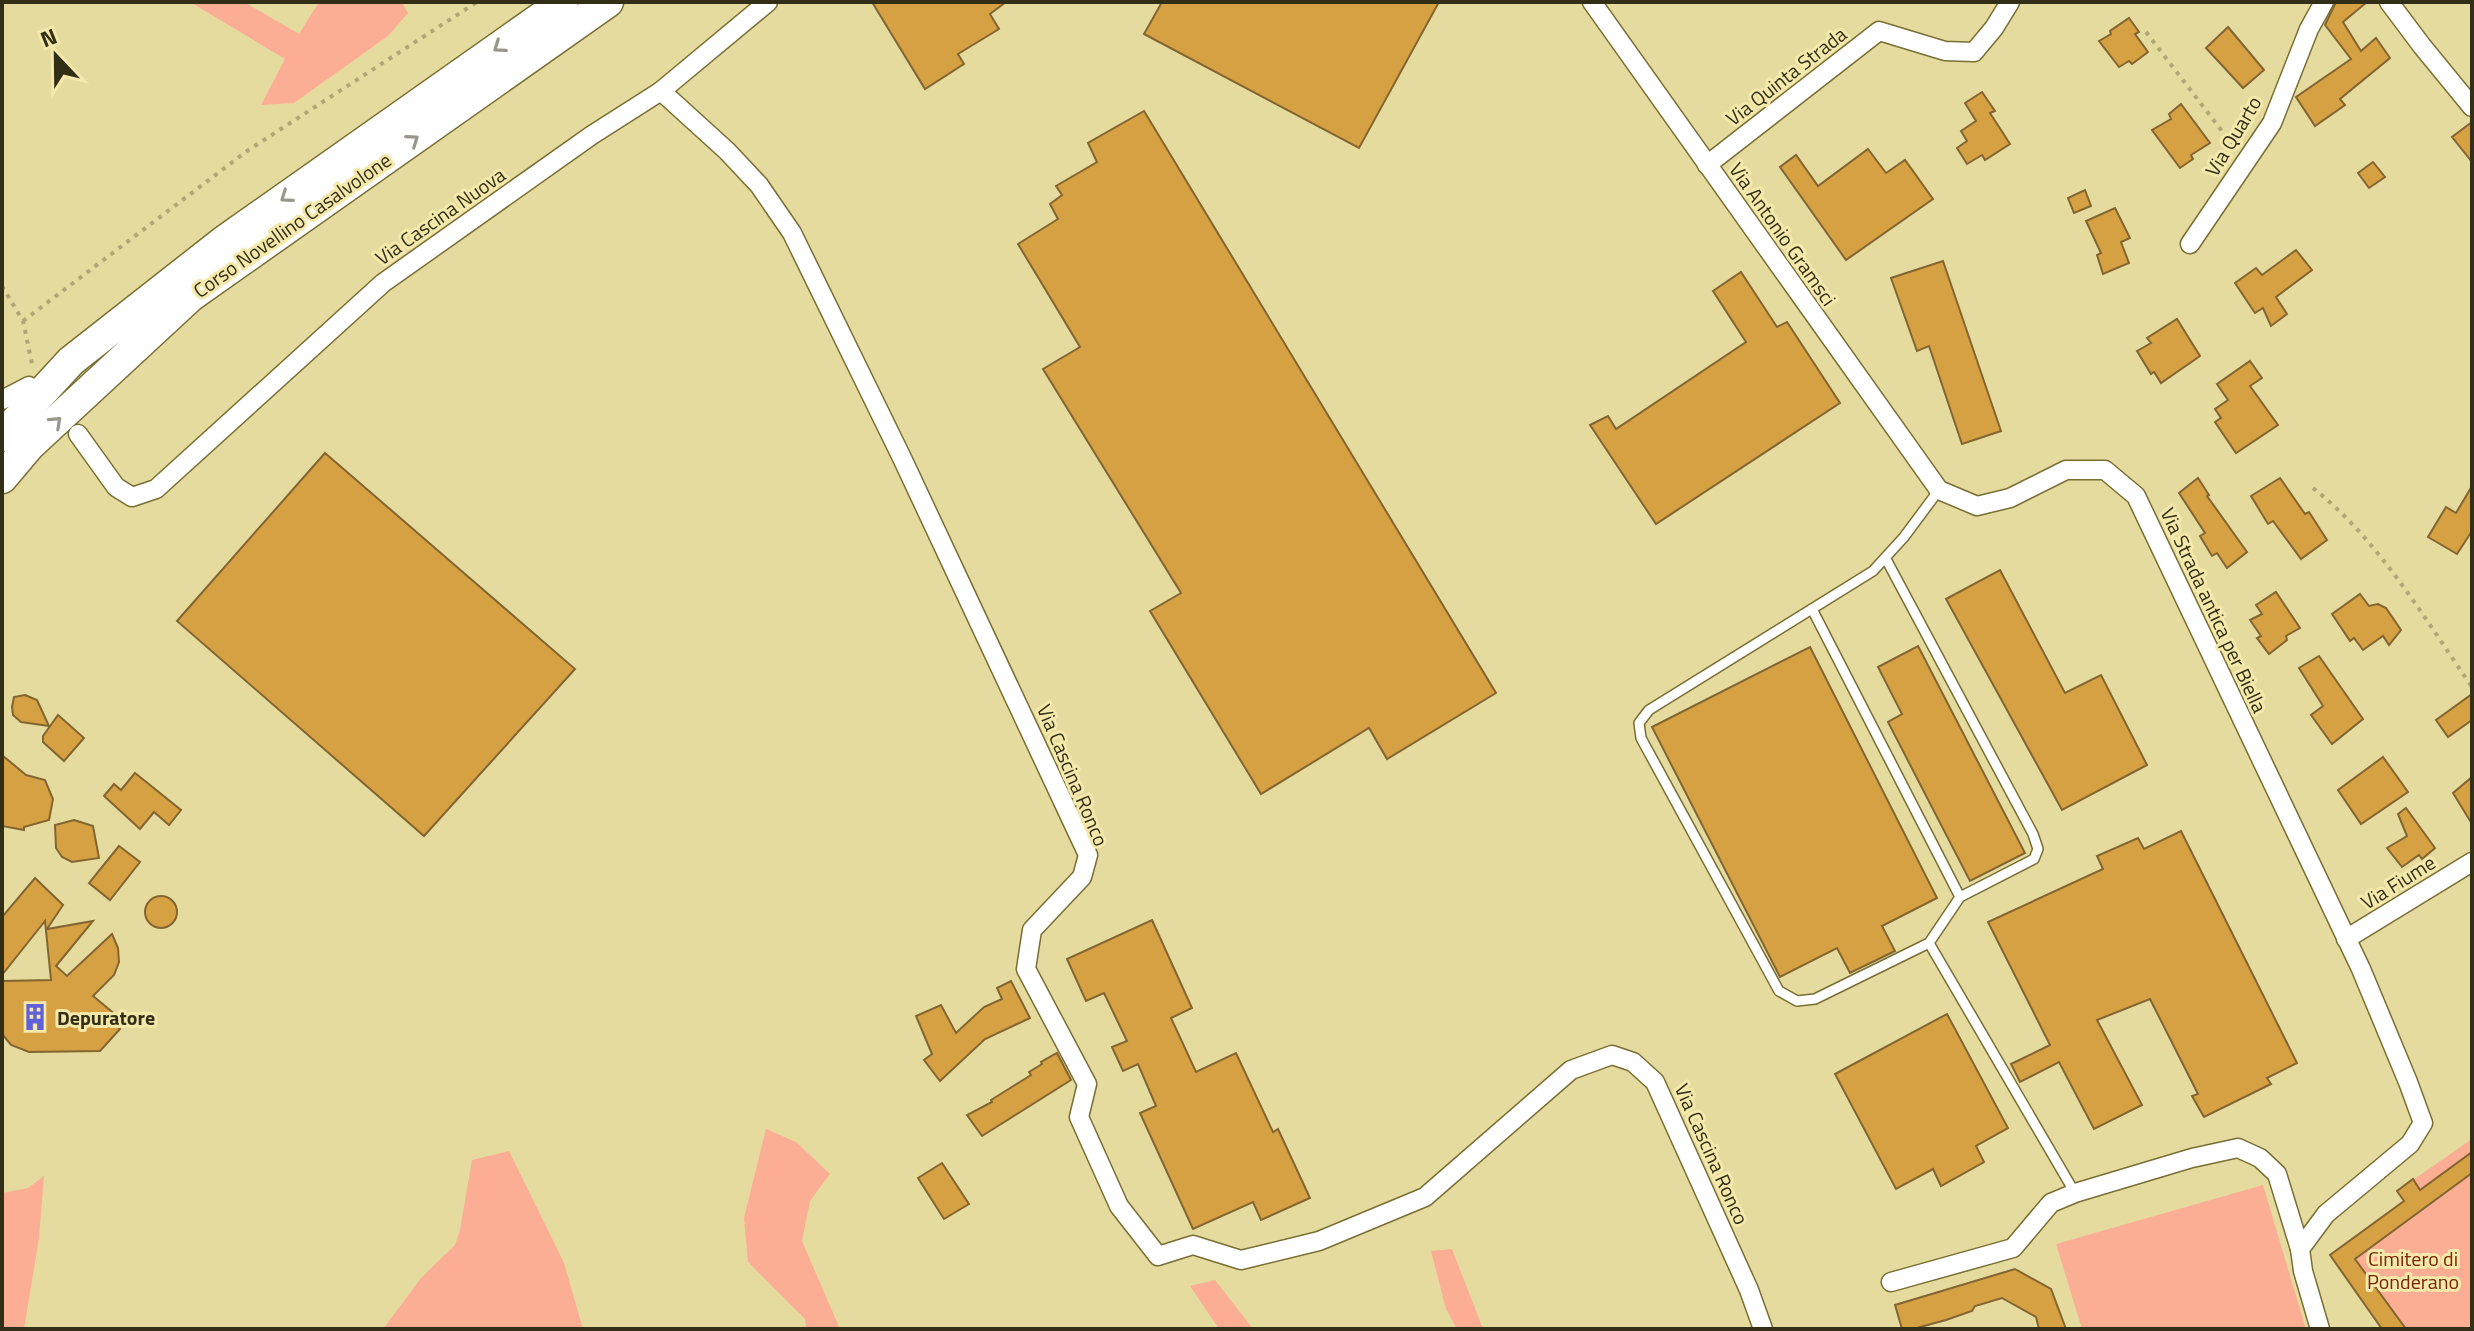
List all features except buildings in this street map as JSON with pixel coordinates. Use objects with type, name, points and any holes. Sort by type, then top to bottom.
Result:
[{"type":"highway","name":"Corso Novellino Casalvolone","points":[[2,436],[71,361],[224,241],[563,2]]},
{"type":"highway","name":"Corso Novellino Casalvolone","points":[[2,478],[29,446],[191,296],[608,2]]},
{"type":"street","name":"Via Cascina Nuova","points":[[78,434],[116,487],[132,497],[156,489],[383,283],[592,135],[661,91],[768,2]]},
{"type":"street","name":"Via Antonio Gramsci","points":[[1592,2],[1939,490]]},
{"type":"street","name":"Via Quinta Strada","points":[[1707,165],[1879,31],[1945,51],[1974,52],[2010,2]]},
{"type":"street","name":"Via Quarto","points":[[2190,244],[2272,123],[2309,29],[2324,2]]},
{"type":"street","points":[[2389,2],[2472,107]]},
{"type":"street","name":"Via Cascina Ronco","points":[[661,91],[759,185],[792,233],[902,458],[1088,855],[1082,877],[1032,930],[1026,969],[1087,1084],[1079,1117],[1119,1206],[1158,1256],[1193,1245],[1241,1260],[1319,1241],[1425,1197],[1571,1070],[1612,1055],[1633,1062],[1655,1082],[1749,1290],[1763,1329]]},
{"type":"street","points":[[2,400],[29,386]]},
{"type":"street","name":"Via Strada antica per Biella","points":[[1939,490],[1977,506],[2010,498],[2066,470],[2105,470],[2136,496],[2346,939],[2423,1123],[2410,1144],[2326,1214],[2300,1249]]},
{"type":"street","name":"Via Fiume","points":[[2346,939],[2472,862]]},
{"type":"street","points":[[1891,1282],[2013,1248],[2051,1203],[2075,1193],[2192,1158],[2238,1148],[2260,1158],[2277,1174],[2320,1329]]},
{"type":"lane","points":[[1886,559],[2033,834],[2038,849],[2034,859],[1960,897],[1929,943],[1815,999],[1797,1001],[1779,991],[1641,738],[1639,723],[1649,710],[1873,571],[1886,559],[1939,490]]},
{"type":"lane","points":[[1812,609],[1960,897]]},
{"type":"lane","points":[[1929,943],[2075,1193]]},
{"type":"path","points":[[23,321],[247,151],[477,2]]},
{"type":"path","points":[[2146,32],[2246,162]]},
{"type":"path","points":[[2,286],[23,321],[32,364],[29,386]]},
{"type":"path","points":[[2313,488],[2336,506],[2362,534],[2472,687]]},
{"type":"green space","points":[[190,2],[244,2],[299,34],[319,2],[402,2],[408,13],[388,36],[294,103],[261,105],[285,59]]},
{"type":"green space","points":[[766,1129],[796,1142],[830,1174],[810,1201],[802,1241],[840,1329],[806,1329],[805,1319],[748,1262],[744,1218]]},
{"type":"green space","name":"Cimitero di Ponderano","points":[[2472,1139],[2472,1329],[2382,1329],[2330,1255],[2404,1201],[2397,1191]]},
{"type":"green space","points":[[509,1151],[564,1263],[583,1329],[383,1329],[421,1278],[455,1245],[472,1160]]},
{"type":"green space","points":[[44,1176],[39,1238],[24,1329],[2,1329],[2,1193],[28,1188]]},
{"type":"green space","points":[[2263,1185],[2306,1329],[2082,1329],[2056,1244]]},
{"type":"green space","points":[[1452,1249],[1483,1329],[1457,1329],[1446,1309],[1431,1251]]},
{"type":"green space","points":[[1215,1280],[1253,1329],[1219,1329],[1190,1286]]},
{"type":"place","name":"Depuratore","points":[[35,1017]]}]
